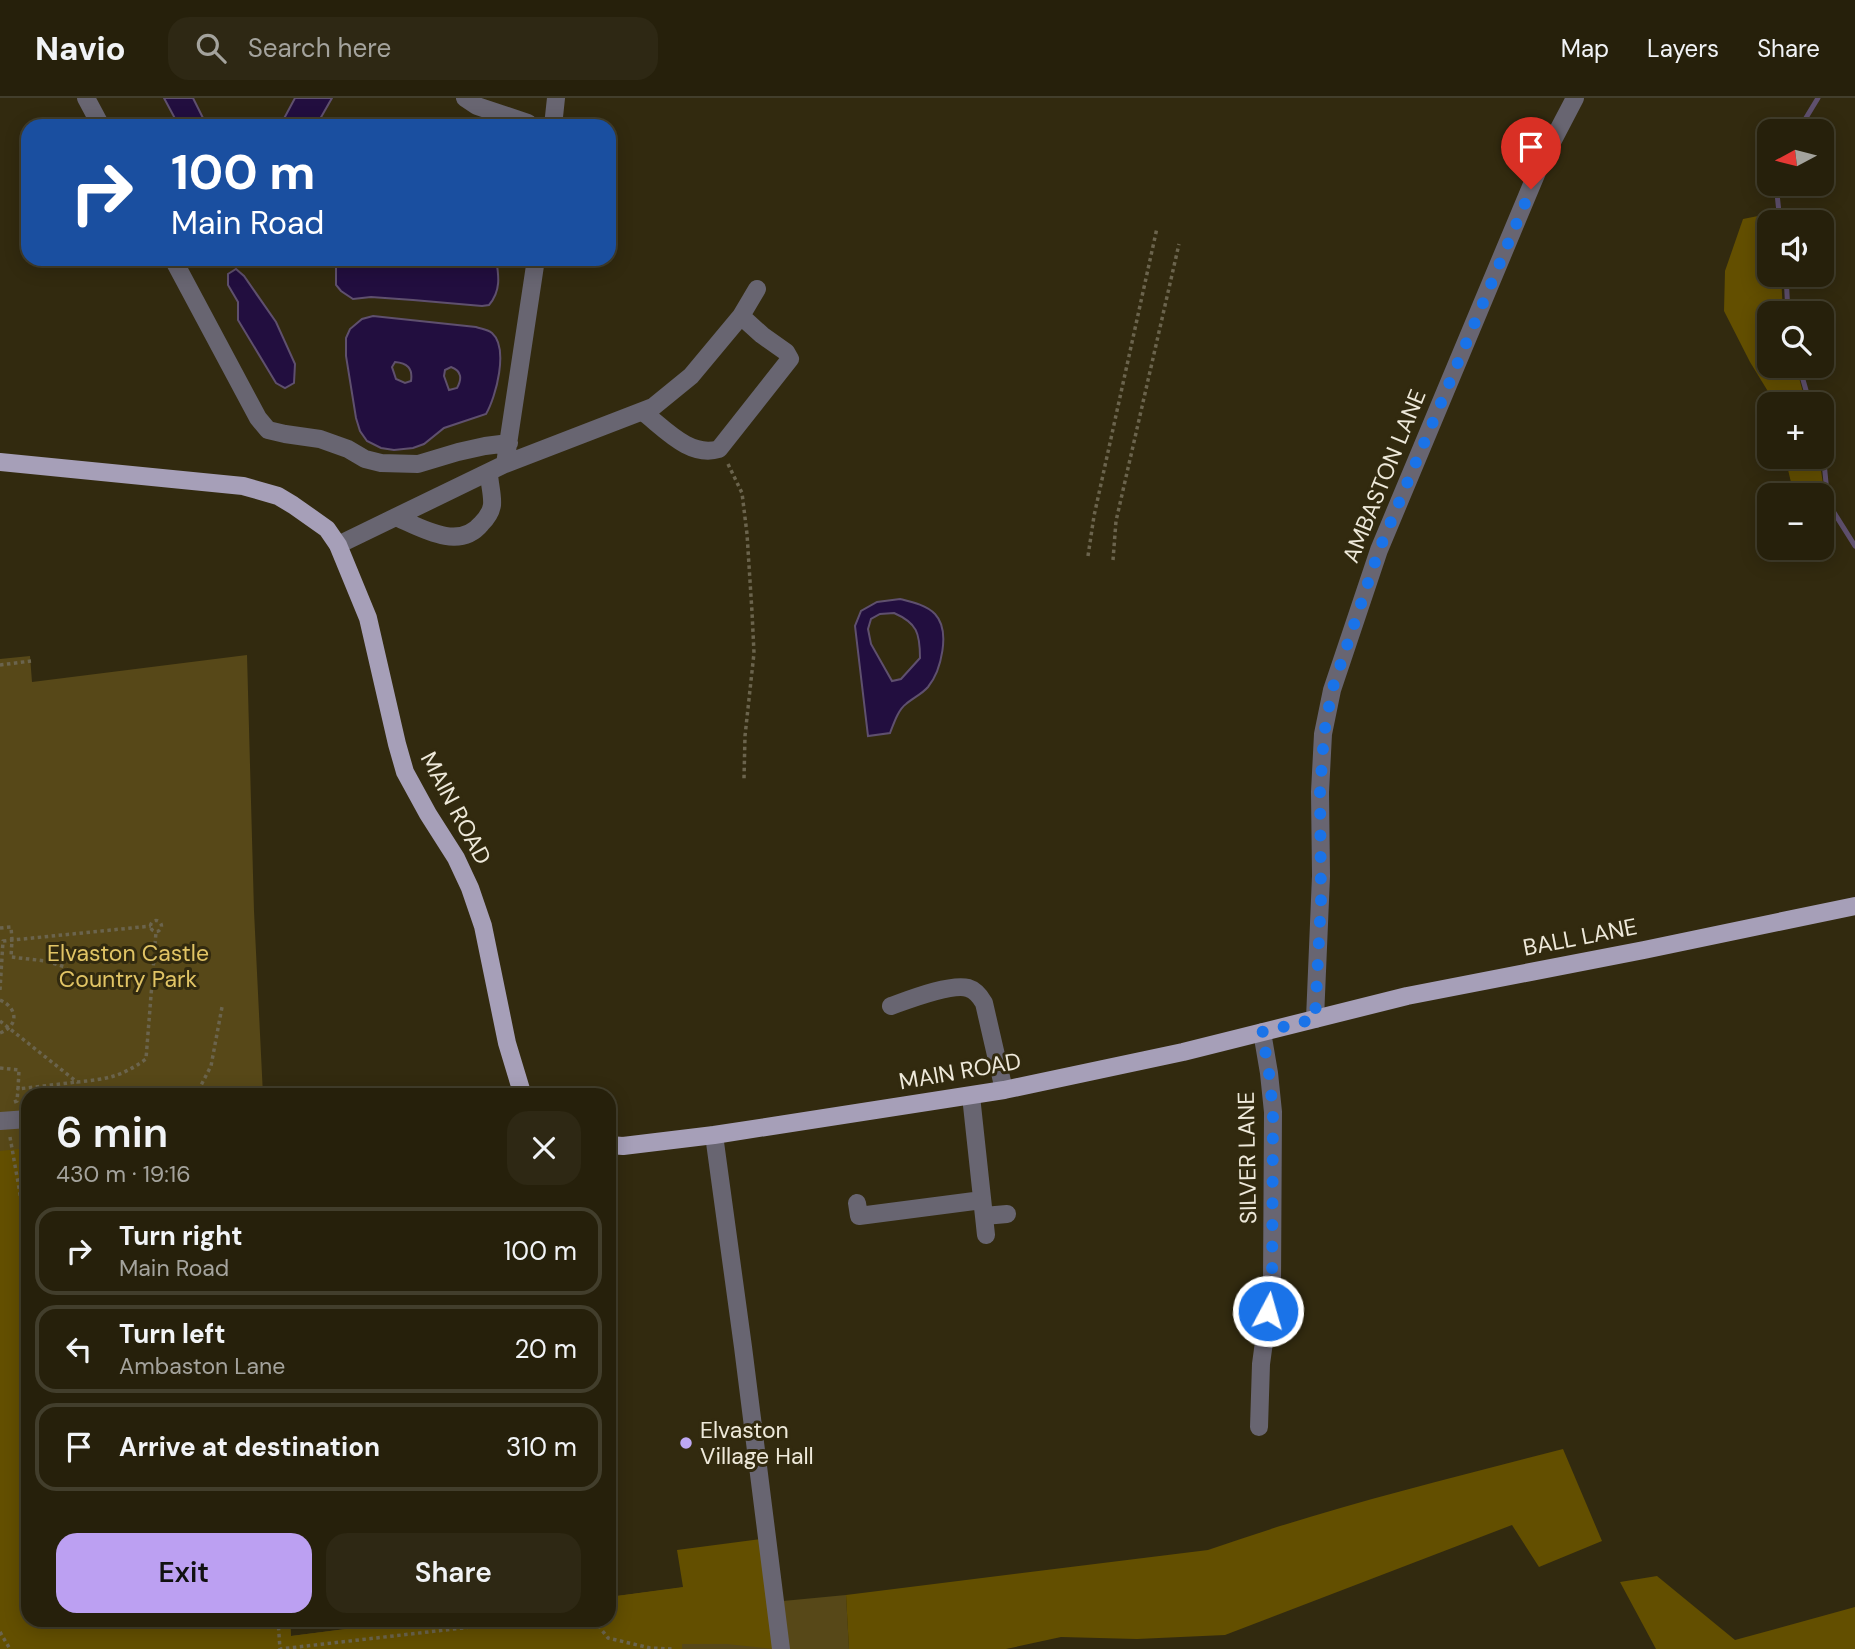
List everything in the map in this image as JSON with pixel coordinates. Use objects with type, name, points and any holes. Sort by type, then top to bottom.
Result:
[{"type":"main road","name":"MAIN ROAD","points":[[0,462],[243,486],[278,496],[327,529],[352,574],[368,618],[405,772],[456,858],[483,926],[507,1043],[521,1088]]},
{"type":"main road","name":"BALL LANE","points":[[1315,1019],[1407,996],[1855,906]]},
{"type":"main road","name":"MAIN ROAD","points":[[616,1146],[714,1135],[971,1096],[1183,1052],[1315,1019]]},
{"type":"street","points":[[86,98],[97,119]]},
{"type":"street","points":[[465,98],[477,106],[516,119]]},
{"type":"street","points":[[554,119],[556,98]]},
{"type":"street","name":"AMBASTON LANE","points":[[1315,1019],[1321,900],[1320,792],[1324,734],[1332,690],[1379,550],[1540,165],[1575,98]]},
{"type":"street","points":[[177,266],[258,418],[268,430],[320,439],[348,449],[365,459],[381,463],[418,464],[458,452],[509,443]]},
{"type":"street","points":[[396,517],[427,531],[459,538],[475,532],[486,519],[492,507],[497,468],[509,443],[535,266]]},
{"type":"street","points":[[338,545],[497,468],[653,407],[691,376],[741,316],[757,289]]},
{"type":"street","points":[[643,412],[684,444],[701,451],[719,449],[790,359],[786,352],[741,316]]},
{"type":"street","points":[[891,1006],[928,993],[958,987],[976,992],[984,1003],[1004,1090]]},
{"type":"street","name":"SILVER LANE","points":[[1259,1427],[1261,1364],[1272,1284],[1273,1112],[1262,1032]]},
{"type":"street","points":[[971,1096],[986,1236]]},
{"type":"street","points":[[714,1135],[781,1649]]},
{"type":"street","points":[[857,1203],[859,1216],[983,1208],[1007,1214]]},
{"type":"path","points":[[1088,556],[1094,516],[1157,228]]},
{"type":"path","points":[[1113,560],[1116,522],[1180,244]]},
{"type":"path","points":[[719,449],[742,493],[748,547],[754,653],[745,736],[744,779]]},
{"type":"path","points":[[0,664],[31,661]]},
{"type":"path","points":[[0,990],[3,940],[150,926],[153,922],[160,922],[161,929],[156,932]]},
{"type":"path","points":[[26,1088],[110,1078],[146,1059],[156,932],[150,926]]},
{"type":"path","points":[[0,928],[11,927],[11,957],[46,961],[65,967],[73,979]]},
{"type":"path","points":[[0,1000],[10,1006],[14,1019],[10,1028],[0,1033]]},
{"type":"path","points":[[200,1088],[211,1066],[222,1007]]},
{"type":"path","points":[[0,1021],[77,1082]]},
{"type":"path","points":[[0,1069],[19,1070],[17,1101],[8,1102]]},
{"type":"path","points":[[4,1121],[21,1202]]},
{"type":"path","points":[[278,1627],[280,1649],[471,1627]]},
{"type":"path","points":[[599,1627],[608,1639],[650,1648],[672,1649]]},
{"type":"path","points":[[0,1632],[10,1649]]},
{"type":"green space","name":"Elvaston Castle Country Park","points":[[247,655],[254,911],[263,1088],[21,1088],[21,1627],[290,1627],[291,1636],[361,1627],[616,1627],[616,1596],[780,1575],[783,1601],[846,1595],[849,1649],[0,1649],[0,659],[30,656],[32,682]]},
{"type":"shaded area","points":[[164,98],[193,98],[204,119],[175,119]]},
{"type":"shaded area","points":[[295,98],[332,98],[320,119],[284,119]]},
{"type":"shaded area","points":[[1757,216],[1757,287],[1782,287],[1782,301],[1757,301],[1757,373],[1724,311],[1725,271],[1743,219]]},
{"type":"shaded area","points":[[336,266],[497,266],[498,277],[493,300],[489,305],[482,306],[371,297],[353,299],[336,285]]},
{"type":"shaded area","points":[[236,269],[244,276],[276,322],[295,364],[294,383],[285,388],[276,383],[238,320],[238,302],[228,285],[228,274]]},
{"type":"shaded area","points":[[373,316],[476,327],[492,333],[500,350],[500,361],[497,385],[486,414],[444,428],[424,444],[413,448],[394,450],[381,448],[367,441],[356,418],[346,356],[346,338],[350,329],[362,319]],"holes":[[[395,362],[408,367],[411,381],[405,383],[396,379],[392,367]],[[451,367],[459,373],[460,378],[457,388],[449,390],[444,376],[445,370]]]},
{"type":"shaded area","points":[[1760,378],[1799,378],[1803,392],[1768,392]]},
{"type":"shaded area","points":[[1788,469],[1821,469],[1823,483],[1791,483]]},
{"type":"shaded area","points":[[900,599],[927,608],[940,621],[943,640],[937,671],[928,687],[903,707],[890,733],[868,736],[855,626],[861,611],[877,602]],"holes":[[[894,613],[908,621],[916,630],[920,658],[901,679],[892,681],[871,644],[868,629],[871,619],[880,614]]]},
{"type":"shaded area","points":[[21,1149],[21,1627],[290,1627],[291,1636],[361,1627],[616,1627],[616,1596],[683,1587],[677,1550],[761,1539],[774,1649],[727,1644],[682,1644],[682,1649],[0,1649],[0,1151]]},
{"type":"shaded area","points":[[1563,1449],[1602,1541],[1539,1567],[1512,1525],[1225,1635],[1137,1639],[1061,1637],[1006,1649],[849,1649],[846,1595],[1208,1550],[1340,1508]]},
{"type":"shaded area","points":[[1657,1576],[1735,1640],[1855,1607],[1855,1649],[1656,1649],[1620,1582]]},
{"type":"waterway","points":[[1805,119],[1818,98]]},
{"type":"waterway","points":[[1777,196],[1779,210]]},
{"type":"waterway","points":[[1787,287],[1787,301]]},
{"type":"waterway","points":[[1802,378],[1807,392]]},
{"type":"waterway","points":[[1825,469],[1828,503],[1855,546]]},
{"type":"place","name":"Elvaston Village Hall","points":[[686,1443]]},
{"type":"route","points":[[1268,1311],[1272,1284],[1273,1112],[1262,1032],[1315,1019],[1321,900],[1320,792],[1324,734],[1332,690],[1379,550],[1531,189]]}]
